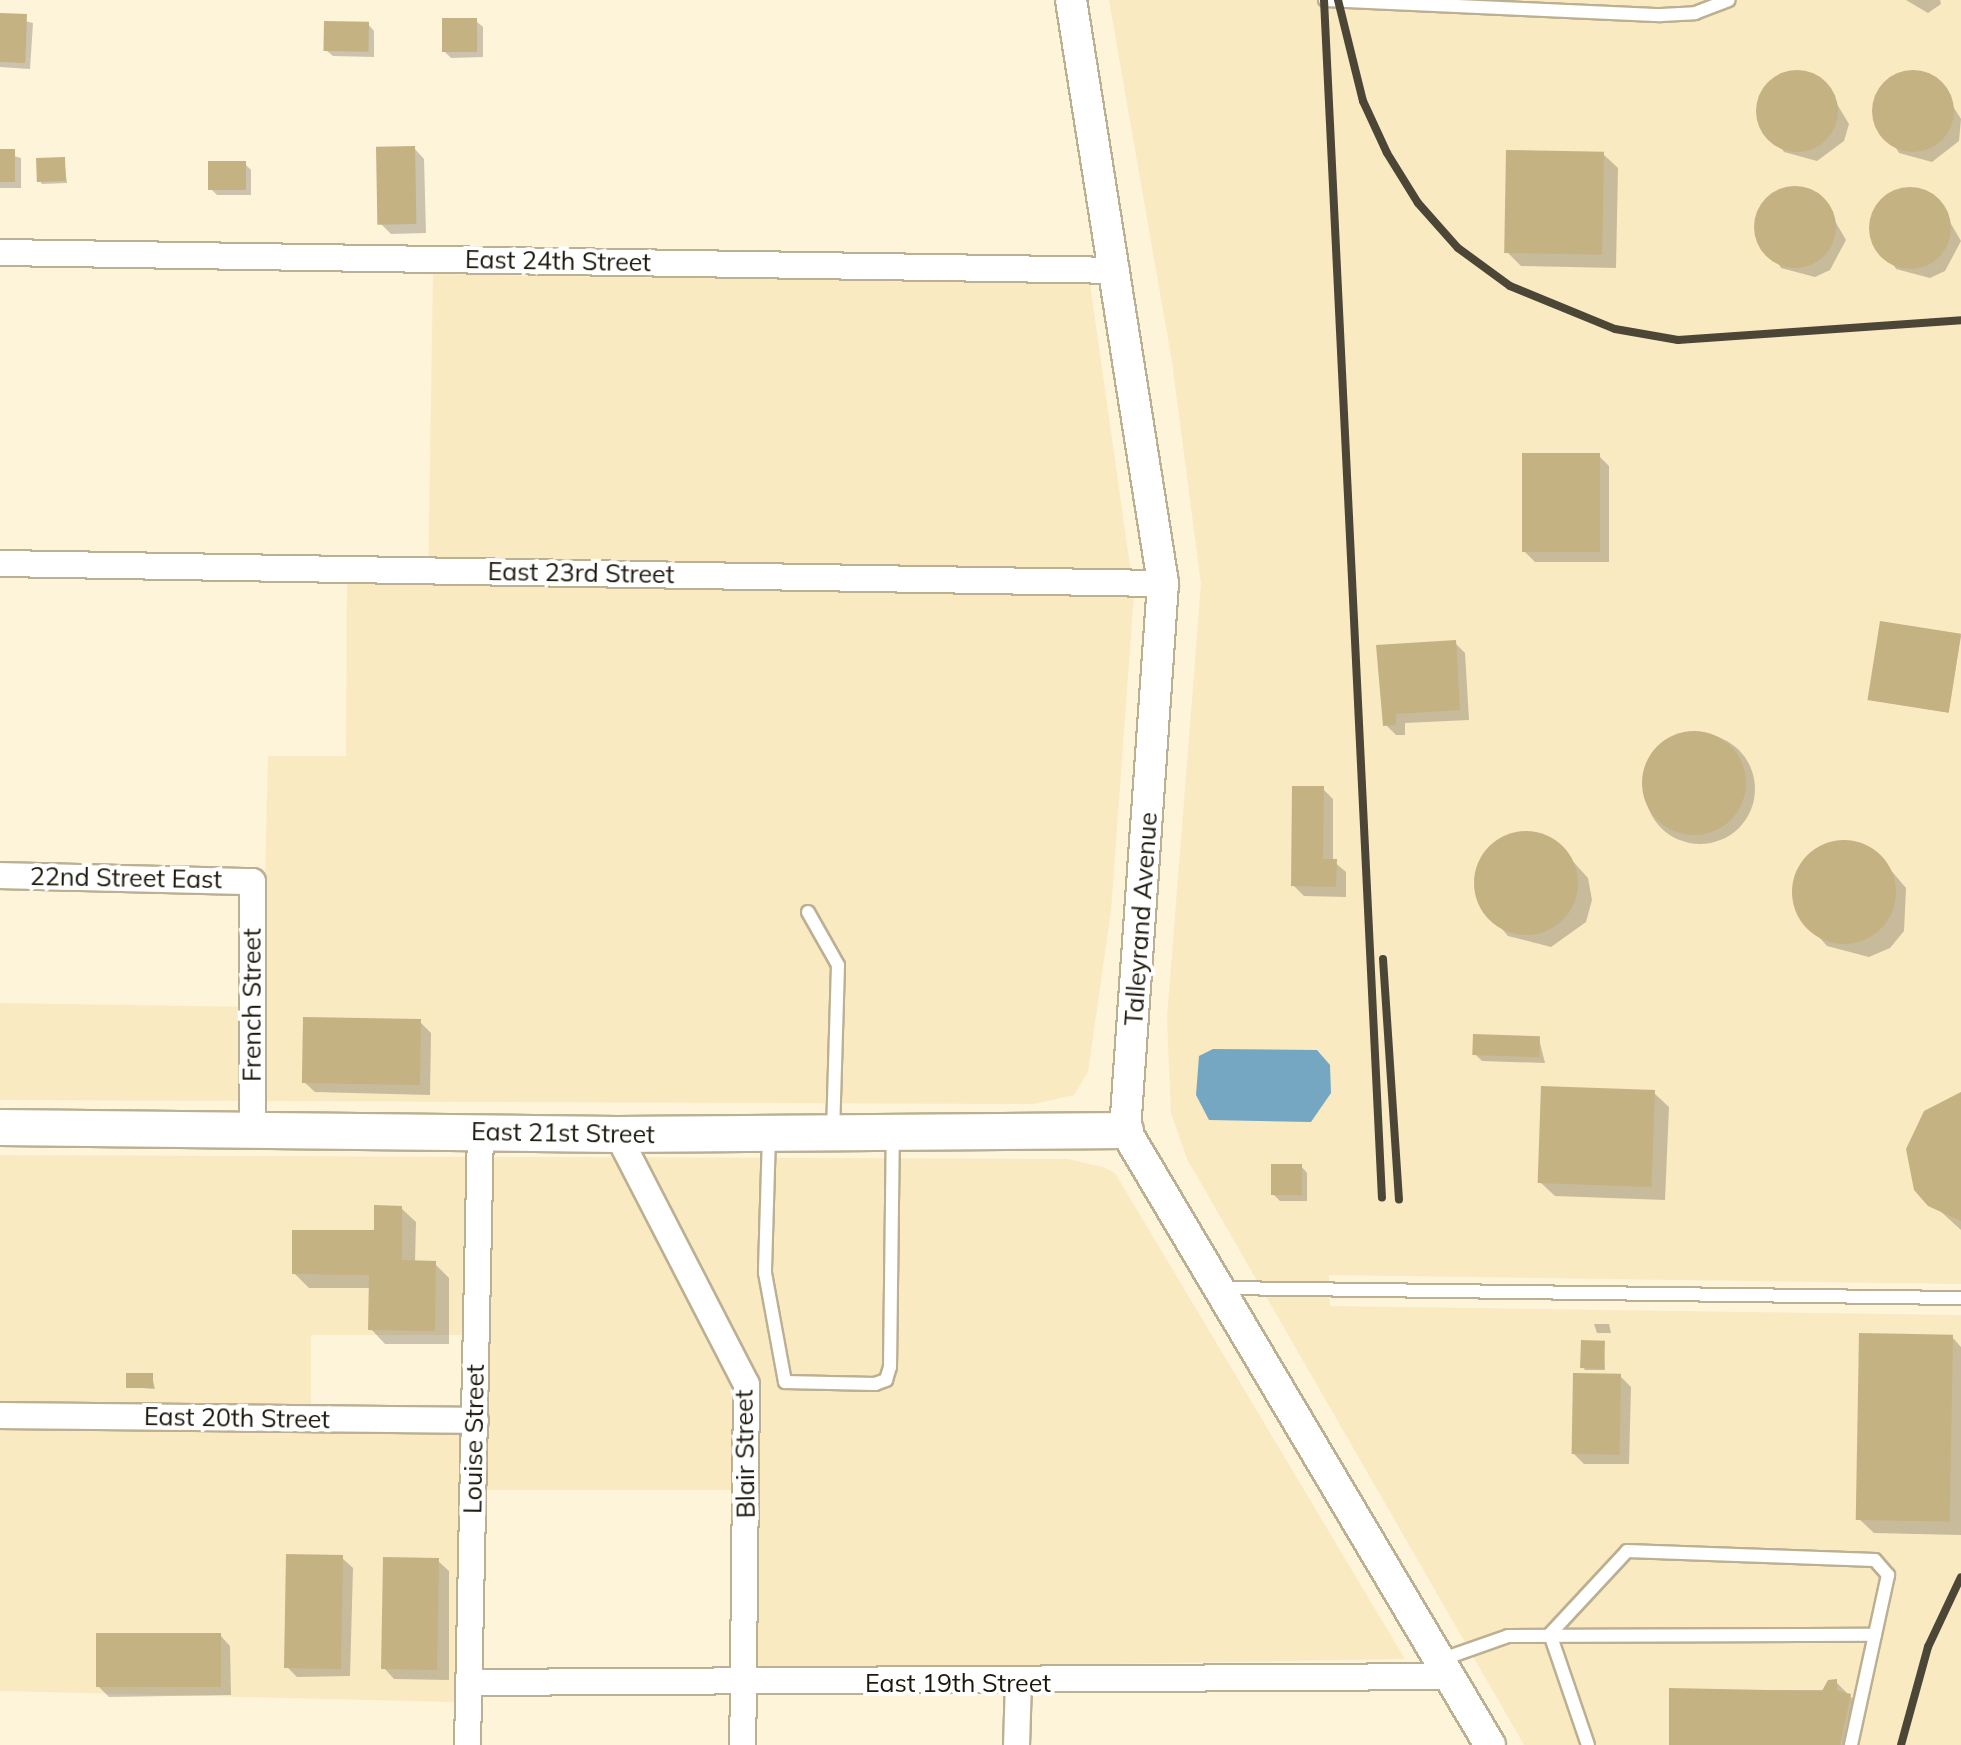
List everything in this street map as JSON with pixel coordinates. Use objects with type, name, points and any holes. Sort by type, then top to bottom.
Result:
[{"type":"main road","name":"East 21st Street","points":[[0,1127],[617,1134],[1125,1130]]},
{"type":"street","name":"Talleyrand Avenue","points":[[1070,0],[1163,584],[1125,1130]]},
{"type":"street","name":"East 24th Street","points":[[0,252],[1116,270]]},
{"type":"street","name":"East 23rd Street","points":[[0,563],[1163,584]]},
{"type":"street","name":"22nd Street East","points":[[0,875],[252,880]]},
{"type":"street","name":"French Street","points":[[252,880],[252,1130]]},
{"type":"street","points":[[1125,1130],[1490,1745]]},
{"type":"street","name":"Louise Street","points":[[467,1745],[480,1132]]},
{"type":"street","name":"Blair Street","points":[[617,1134],[746,1384],[742,1745]]},
{"type":"street","name":"East 20th Street","points":[[0,1415],[475,1420]]},
{"type":"street","name":"East 19th Street","points":[[469,1682],[1018,1683],[1442,1668]]},
{"type":"street","points":[[1016,1745],[1018,1683]]},
{"type":"lane","points":[[1325,0],[1661,15],[1696,13],[1730,0]]},
{"type":"lane","points":[[808,912],[838,965],[833,1134]]},
{"type":"lane","points":[[769,1134],[766,1273],[785,1382],[874,1384],[886,1380],[890,1368],[893,1133]]},
{"type":"lane","points":[[1219,1288],[1961,1298]]},
{"type":"lane","points":[[1550,1634],[1627,1551],[1875,1560],[1888,1574],[1852,1745]]},
{"type":"lane","points":[[1550,1634],[1588,1745]]},
{"type":"lane","points":[[1442,1668],[1508,1636],[1875,1634]]},
{"type":"shaded area","points":[[1109,0],[1961,0],[1961,1284],[1329,1275],[1330,1306],[1961,1315],[1961,1745],[1524,1745],[1187,1159],[1171,1113],[1167,1018],[1201,584],[1172,362]]},
{"type":"shaded area","points":[[433,274],[1090,284],[1134,594],[1111,911],[1088,1072],[1074,1095],[1033,1104],[0,1100],[0,1003],[262,1007],[268,756],[346,756],[347,580],[428,581]]},
{"type":"shaded area","points":[[0,1155],[1068,1159],[1103,1167],[1115,1173],[1405,1659],[738,1670],[734,1490],[464,1490],[454,1702],[0,1691]],"holes":[[[311,1335],[465,1335],[466,1430],[311,1427]]]},
{"type":"water","points":[[1213,1049],[1317,1050],[1330,1065],[1331,1093],[1311,1122],[1209,1120],[1196,1095],[1199,1056]]},
{"type":"building","points":[[0,13],[27,14],[25,63],[0,62]]},
{"type":"building","points":[[442,18],[477,18],[477,52],[442,52]]},
{"type":"building","points":[[324,21],[369,22],[368,52],[323,51]]},
{"type":"building","points":[[1797,70],[1813,73],[1826,82],[1835,95],[1835,127],[1826,140],[1813,149],[1797,152],[1781,149],[1768,140],[1759,127],[1756,111],[1759,95],[1768,82],[1781,73]]},
{"type":"building","points":[[1913,70],[1929,73],[1942,82],[1951,95],[1951,127],[1942,140],[1929,149],[1913,152],[1897,149],[1884,140],[1875,127],[1872,111],[1875,95],[1884,82],[1897,73]]},
{"type":"building","points":[[415,146],[416,224],[377,225],[376,147]]},
{"type":"building","points":[[0,149],[15,149],[15,182],[0,182]]},
{"type":"building","points":[[1506,150],[1604,152],[1602,255],[1504,253]]},
{"type":"building","points":[[65,157],[66,181],[37,182],[36,158]]},
{"type":"building","points":[[208,161],[246,161],[246,190],[208,190]]},
{"type":"building","points":[[1795,186],[1811,189],[1824,198],[1833,211],[1833,243],[1824,256],[1811,265],[1795,268],[1779,265],[1766,256],[1757,243],[1754,227],[1757,211],[1766,198],[1779,189]]},
{"type":"building","points":[[1910,187],[1926,190],[1939,199],[1948,212],[1948,244],[1939,257],[1926,266],[1910,269],[1894,266],[1881,257],[1872,244],[1869,228],[1872,212],[1881,199],[1894,190]]},
{"type":"building","points":[[1522,453],[1600,453],[1600,552],[1522,552]]},
{"type":"building","points":[[1880,621],[1961,634],[1948,713],[1867,700]]},
{"type":"building","points":[[1456,640],[1460,710],[1396,714],[1396,725],[1383,726],[1376,645]]},
{"type":"building","points":[[1694,731],[1714,735],[1731,746],[1742,763],[1746,783],[1742,803],[1731,820],[1714,831],[1694,835],[1674,831],[1657,820],[1646,803],[1642,783],[1646,763],[1657,746],[1674,735]]},
{"type":"building","points":[[1292,786],[1324,786],[1323,859],[1337,859],[1336,887],[1291,886]]},
{"type":"building","points":[[1526,831],[1546,835],[1563,846],[1574,863],[1578,883],[1574,903],[1563,920],[1546,931],[1526,935],[1506,931],[1489,920],[1478,903],[1474,883],[1478,863],[1489,846],[1506,835]]},
{"type":"building","points":[[1844,840],[1864,844],[1881,855],[1892,872],[1896,892],[1892,912],[1881,929],[1864,940],[1844,944],[1824,940],[1807,929],[1796,912],[1792,892],[1796,872],[1807,855],[1824,844]]},
{"type":"building","points":[[303,1017],[421,1019],[420,1085],[302,1083]]},
{"type":"building","points":[[1473,1034],[1540,1036],[1539,1057],[1472,1055]]},
{"type":"building","points":[[1541,1086],[1655,1090],[1652,1187],[1538,1183]]},
{"type":"building","points":[[1961,1092],[1961,1221],[1928,1206],[1914,1190],[1906,1149],[1924,1111]]},
{"type":"building","points":[[1271,1164],[1302,1164],[1302,1195],[1271,1195]]},
{"type":"building","points":[[374,1205],[402,1206],[402,1260],[436,1261],[435,1331],[368,1330],[369,1275],[292,1274],[292,1230],[374,1230]]},
{"type":"building","points":[[1859,1333],[1953,1335],[1950,1522],[1856,1520]]},
{"type":"building","points":[[1581,1340],[1605,1341],[1604,1369],[1580,1368]]},
{"type":"building","points":[[126,1373],[153,1373],[153,1388],[126,1388]]},
{"type":"building","points":[[1573,1373],[1621,1374],[1620,1455],[1572,1454]]},
{"type":"building","points":[[286,1554],[343,1555],[341,1669],[284,1668]]},
{"type":"building","points":[[383,1557],[439,1558],[437,1670],[381,1669]]},
{"type":"building","points":[[96,1633],[221,1633],[221,1687],[96,1687]]},
{"type":"building","points":[[1837,1679],[1837,1691],[1851,1694],[1840,1745],[1669,1745],[1669,1688],[1822,1691],[1828,1680]]},
{"type":"railway","points":[[1324,0],[1382,1198]]},
{"type":"railway","points":[[1338,0],[1363,101],[1387,153],[1418,203],[1458,248],[1510,286],[1615,329],[1678,340],[1961,320]]},
{"type":"railway","points":[[1383,959],[1399,1199]]},
{"type":"railway","points":[[1901,1745],[1928,1647],[1961,1577]]}]
